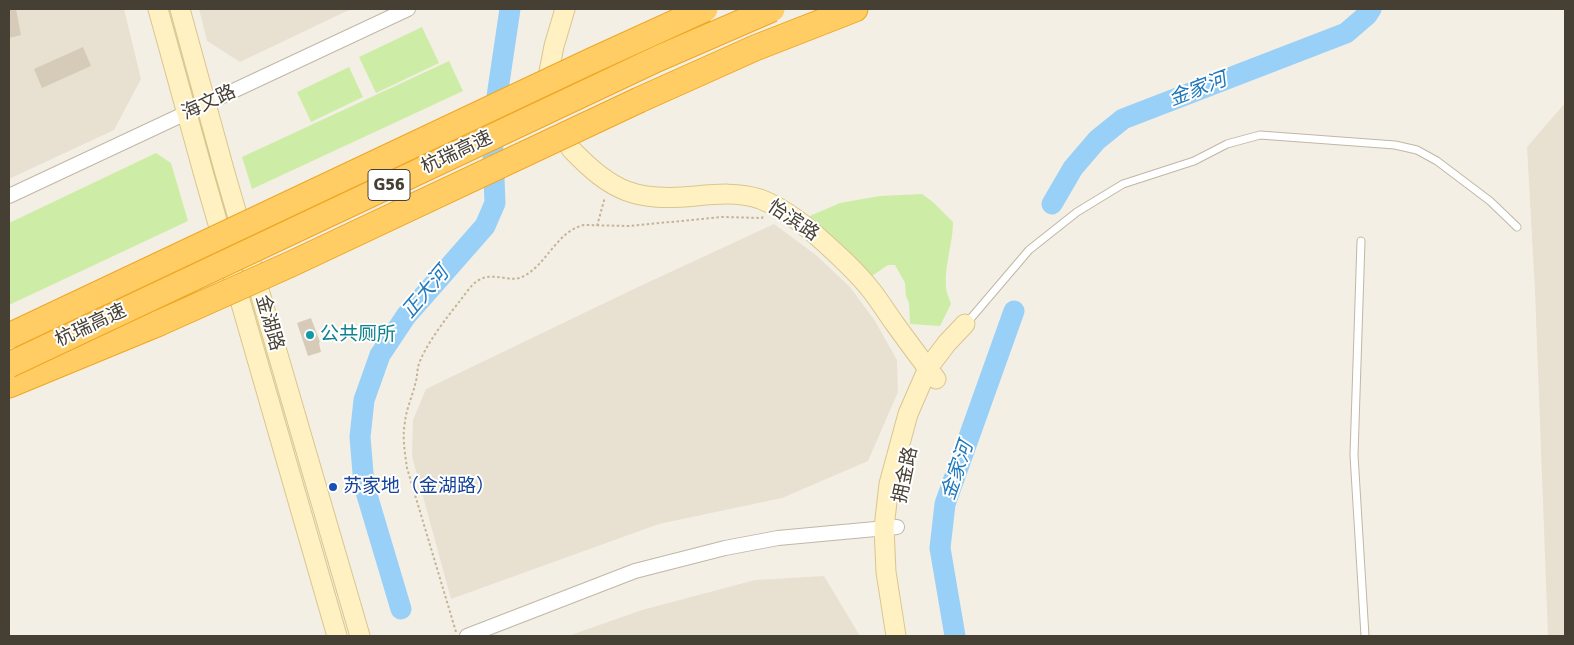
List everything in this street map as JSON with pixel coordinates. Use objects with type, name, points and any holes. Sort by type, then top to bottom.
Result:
[{"type":"highway","name":"杭瑞高速","points":[[9,336],[705,9]]},
{"type":"highway","name":"杭瑞高速","points":[[9,365],[657,59],[772,9]]},
{"type":"highway","points":[[9,384],[124,338],[239,288],[639,100],[755,48],[855,9]]},
{"type":"main road","name":"金湖路","points":[[158,9],[186,113],[338,636]]},
{"type":"main road","name":"金湖路","points":[[180,9],[360,636]]},
{"type":"main road","points":[[548,77],[554,46],[565,9]]},
{"type":"main road","name":"怡滨路","points":[[571,149],[589,168],[610,183],[628,192],[648,197],[675,198],[735,194],[761,200],[788,213],[810,229],[841,257],[871,290],[932,374]]},
{"type":"main road","points":[[896,636],[886,572],[891,528],[889,484],[908,414],[932,374],[946,343],[965,324]]},
{"type":"main road","name":"拥金路","points":[[891,528],[909,636]]},
{"type":"street","name":"海文路","points":[[9,196],[408,9]]},
{"type":"street","points":[[467,636],[636,571],[725,548],[778,538],[891,528]]},
{"type":"lane","points":[[965,324],[1029,250],[1077,212],[1123,184],[1194,161],[1227,144],[1260,135],[1394,145],[1417,150],[1437,160],[1490,201],[1517,227]]},
{"type":"lane","points":[[1361,241],[1354,455],[1364,636]]},
{"type":"path","points":[[597,226],[610,183]]},
{"type":"path","points":[[457,636],[407,468],[404,447],[405,422],[416,382],[418,366],[445,320],[477,281],[492,276],[516,279],[523,277],[535,268],[560,240],[577,227],[629,226],[722,216],[762,218],[770,204]]},
{"type":"shaded area","points":[[9,9],[124,9],[141,79],[114,130],[9,179]]},
{"type":"shaded area","points":[[199,9],[351,9],[240,62],[207,41]]},
{"type":"shaded area","points":[[1565,103],[1565,636],[1548,636],[1535,291],[1527,147]]},
{"type":"shaded area","points":[[774,224],[816,255],[850,287],[875,321],[897,360],[898,392],[868,461],[782,498],[659,524],[451,599],[412,456],[413,420],[426,389]]},
{"type":"shaded area","points":[[824,576],[860,636],[568,636],[642,610],[755,580]]},
{"type":"green space","points":[[422,27],[439,63],[376,93],[359,57]]},
{"type":"green space","points":[[449,61],[463,91],[252,189],[242,157]]},
{"type":"green space","points":[[349,67],[363,97],[311,122],[297,92]]},
{"type":"green space","points":[[156,153],[171,163],[188,221],[9,305],[9,223]]},
{"type":"green space","points":[[922,194],[953,222],[946,280],[946,288],[951,304],[940,326],[910,324],[909,303],[906,296],[905,283],[895,265],[888,265],[869,278],[805,218],[840,203],[880,196]]},
{"type":"building","points":[[9,9],[16,9],[21,35],[9,38]]},
{"type":"building","points":[[83,47],[91,66],[42,88],[34,69]]},
{"type":"building","name":"公共厕所","points":[[311,318],[320,342],[321,352],[308,356],[297,323]]},
{"type":"waterway","name":"正大河","points":[[401,609],[364,485],[360,437],[364,400],[380,355],[406,316],[485,226],[495,203],[492,130],[510,9]]},
{"type":"waterway","name":"金家河","points":[[1052,204],[1073,168],[1097,140],[1123,119],[1346,33],[1367,15],[1371,9]]},
{"type":"waterway","name":"金家河","points":[[955,636],[940,548],[945,504],[1014,311]]},
{"type":"place","name":"公共厕所","points":[[310,335]]},
{"type":"place","name":"苏家地（金湖路）","points":[[333,487]]}]
